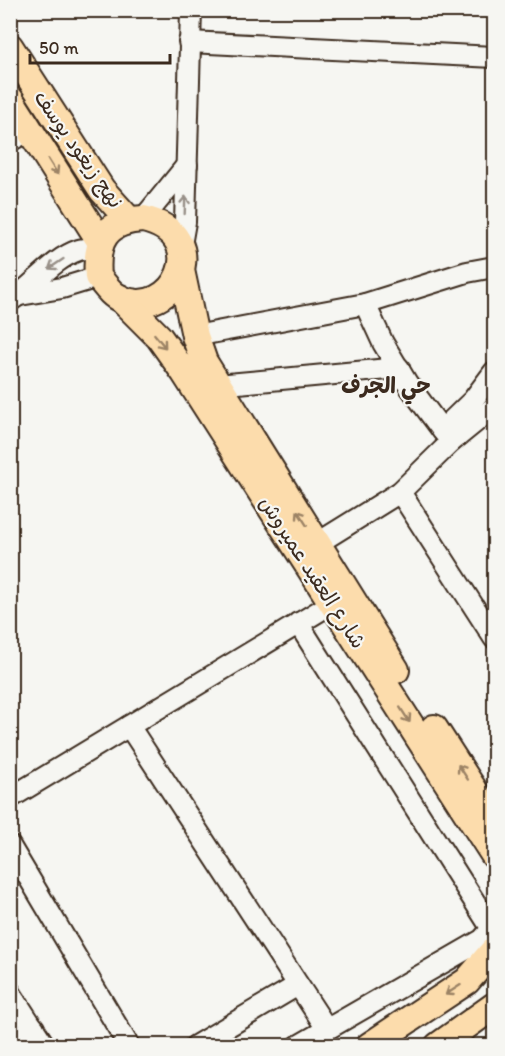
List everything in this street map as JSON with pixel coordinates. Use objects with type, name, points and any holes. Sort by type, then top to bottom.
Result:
[{"type":"main road","name":"نهج زيغود يوسف","points":[[10,47],[102,190],[136,219]]},
{"type":"main road","name":"نهج زيغود يوسف","points":[[10,99],[20,136],[99,245]]},
{"type":"main road","points":[[136,219],[165,227],[181,258],[176,282],[168,292],[145,303],[120,298],[108,290],[98,277],[99,245],[111,228],[120,222],[136,219]]},
{"type":"main road","name":"شارع العقيد عميروش","points":[[181,258],[195,336],[204,362],[318,543],[341,598],[495,855]]},
{"type":"main road","name":"شارع العقيد عميروش","points":[[120,298],[159,337],[495,821]]},
{"type":"main road","points":[[369,1046],[467,981],[495,950]]},
{"type":"main road","points":[[438,1046],[495,1006]]},
{"type":"street","points":[[181,258],[185,222],[191,10]]},
{"type":"street","points":[[189,42],[495,57]]},
{"type":"street","points":[[136,219],[187,165]]},
{"type":"street","points":[[15,298],[38,277],[74,252],[99,245]]},
{"type":"street","points":[[195,336],[365,304],[467,272],[495,267]]},
{"type":"street","points":[[15,298],[62,288],[98,277]]},
{"type":"street","points":[[365,304],[383,343],[447,436]]},
{"type":"street","points":[[217,385],[399,368]]},
{"type":"street","points":[[318,543],[400,492],[447,436],[495,372]]},
{"type":"street","points":[[447,436],[495,407]]},
{"type":"street","points":[[400,492],[495,638]]},
{"type":"street","points":[[10,798],[341,598]]},
{"type":"street","points":[[298,623],[489,926],[489,932],[482,940],[298,1046]]},
{"type":"street","points":[[129,726],[327,1029]]},
{"type":"street","points":[[10,846],[129,1046]]},
{"type":"street","points":[[195,1046],[298,985]]},
{"type":"street","points":[[10,992],[45,1046]]},
{"type":"street","points":[[10,1043],[34,1028]]},
{"type":"district","name":"حي الجرف","points":[[386,385]]}]
